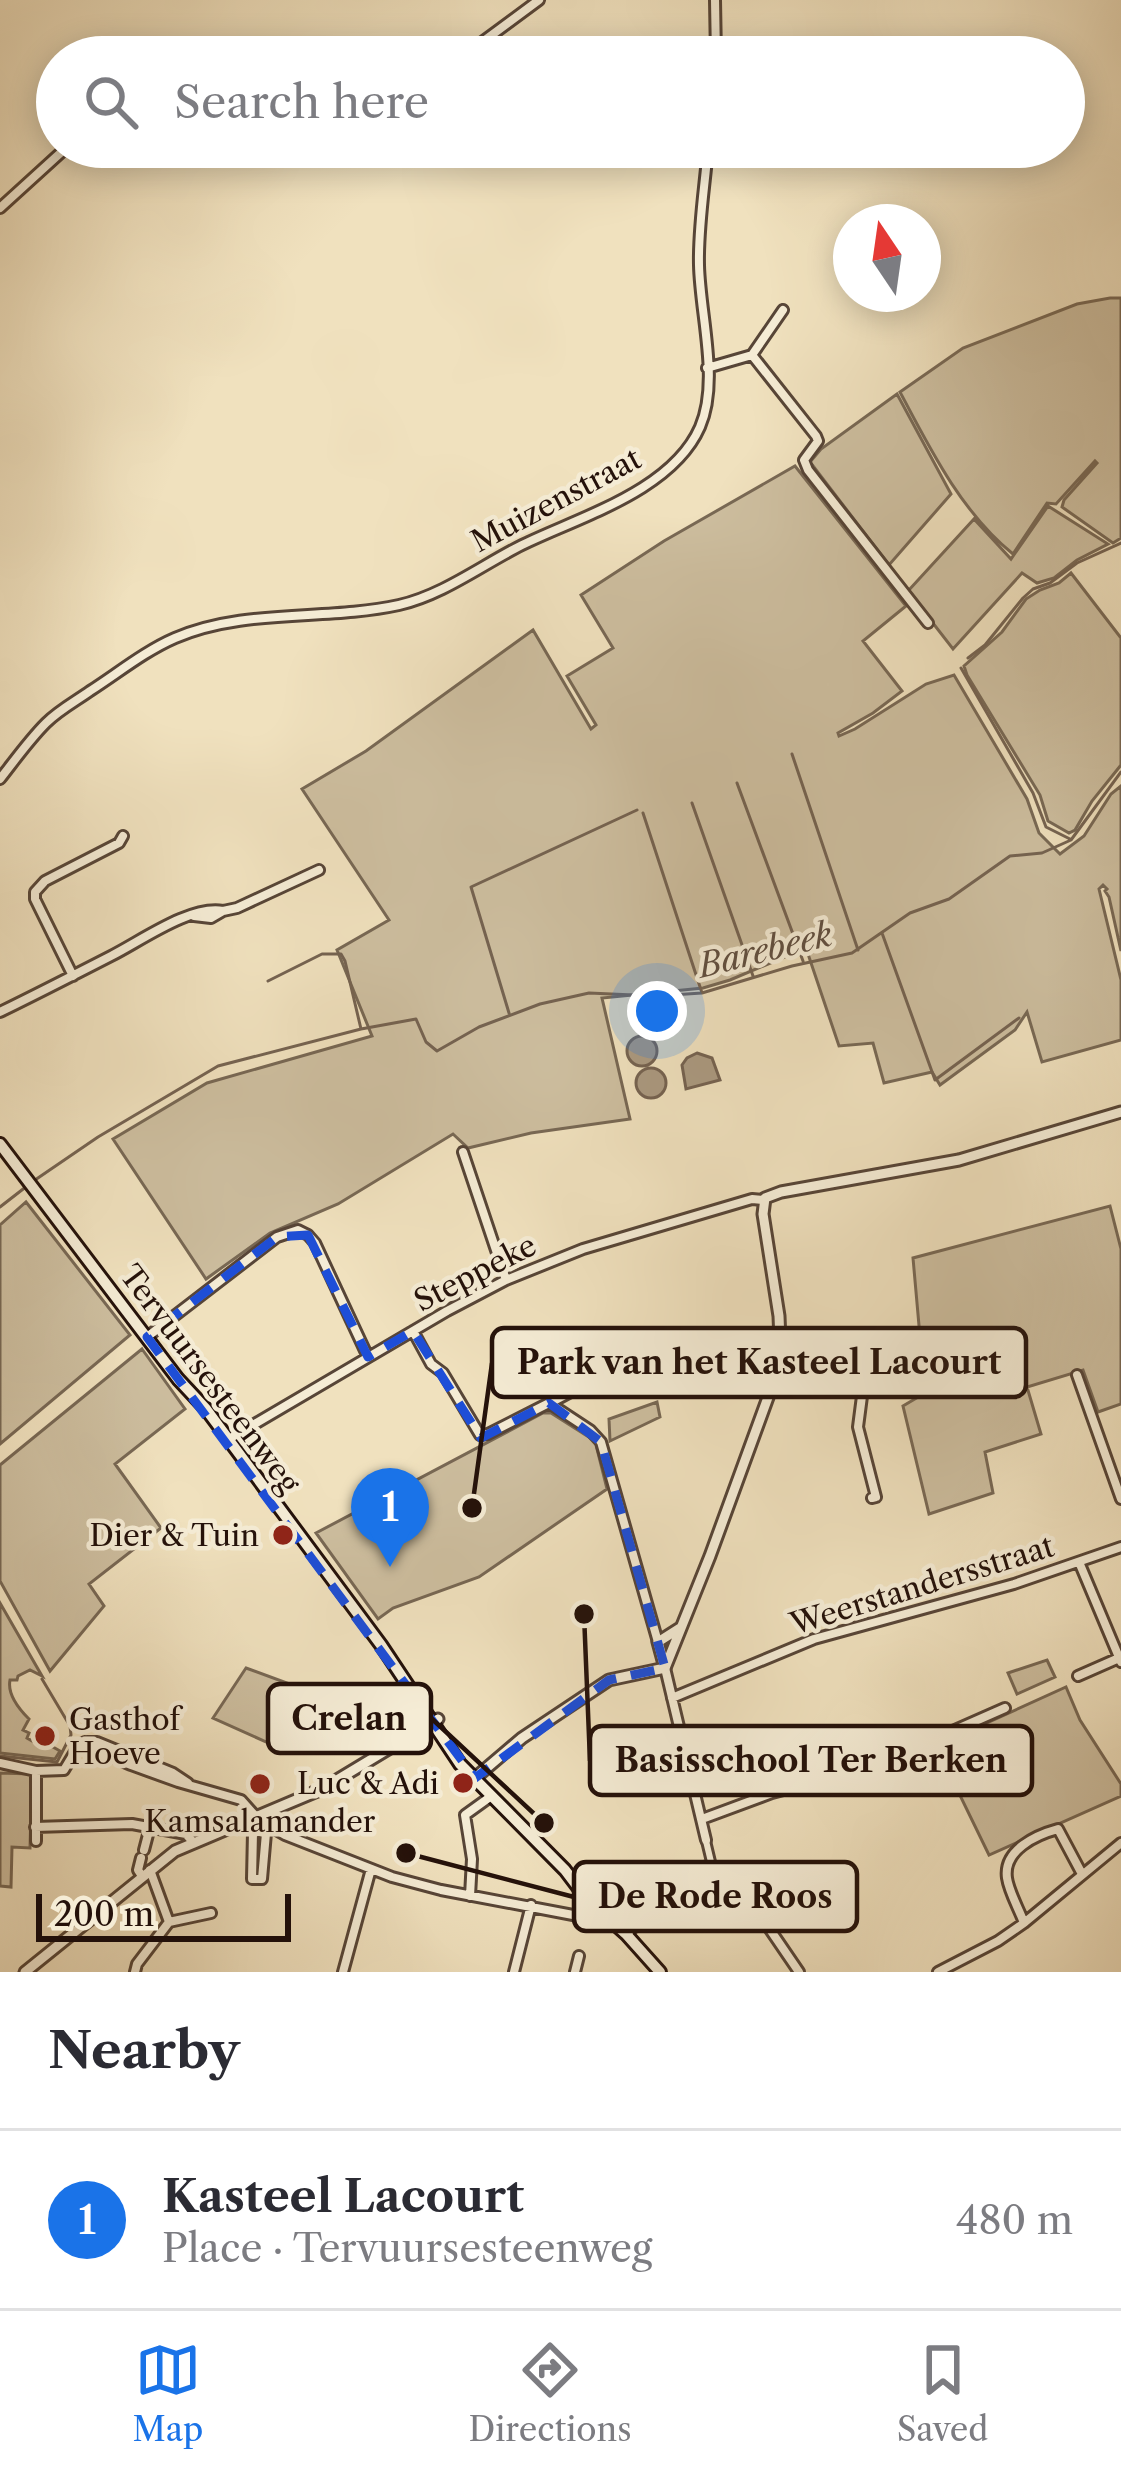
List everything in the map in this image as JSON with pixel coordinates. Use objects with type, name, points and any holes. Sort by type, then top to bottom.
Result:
[{"type":"main road","name":"Tervuursesteenweg","points":[[0,1144],[229,1439],[381,1645],[460,1764],[660,1972]]},
{"type":"street","points":[[490,36],[537,0]]},
{"type":"street","points":[[715,0],[716,36]]},
{"type":"street","points":[[0,208],[44,168]]},
{"type":"street","name":"Muizenstraat","points":[[1,774],[49,720],[146,653],[178,637],[211,626],[406,604],[589,516],[668,467],[690,447],[709,396],[699,261],[706,168]]},
{"type":"street","points":[[707,368],[752,355],[783,310]]},
{"type":"street","points":[[752,355],[816,436],[817,444],[804,460],[808,470],[928,623]]},
{"type":"street","points":[[73,976],[35,892],[45,881],[119,843],[123,836]]},
{"type":"street","points":[[0,1012],[168,924],[194,916],[211,918],[319,870]]},
{"type":"street","points":[[665,1668],[768,1402],[780,1341],[763,1200],[781,1192],[974,1156],[1121,1112]]},
{"type":"street","points":[[463,1152],[506,1280]]},
{"type":"street","name":"Steppeke","points":[[229,1439],[506,1280],[583,1249],[752,1199],[763,1200]]},
{"type":"street","points":[[147,1336],[277,1237],[298,1230],[315,1243],[368,1357]]},
{"type":"street","points":[[412,1331],[480,1435],[593,1380],[647,1361]]},
{"type":"street","points":[[780,1341],[793,1341],[865,1373],[858,1427],[876,1497],[872,1498]]},
{"type":"street","points":[[1077,1375],[1121,1499]]},
{"type":"street","points":[[549,1403],[602,1442],[665,1668],[712,1866],[769,1928],[799,1972]]},
{"type":"street","name":"Weerstandersstraat","points":[[672,1698],[814,1639],[1014,1585],[1121,1547]]},
{"type":"street","points":[[1078,1676],[1120,1660],[1079,1562]]},
{"type":"street","points":[[658,1642],[680,1628]]},
{"type":"street","points":[[475,1778],[522,1738],[609,1680],[665,1668]]},
{"type":"street","points":[[702,1819],[772,1793],[871,1767],[1005,1708]]},
{"type":"street","points":[[25,1972],[175,1851],[322,1789],[435,1721]]},
{"type":"street","points":[[0,1763],[36,1771],[64,1770],[85,1742],[241,1800],[285,1835],[371,1869],[470,1896],[584,1916],[597,1909]]},
{"type":"street","points":[[36,1771],[36,1841]]},
{"type":"street","points":[[470,1896],[472,1859],[465,1815],[490,1797]]},
{"type":"street","points":[[257,1817],[252,1879],[262,1879],[270,1826]]},
{"type":"street","points":[[35,1827],[150,1827],[185,1834],[193,1843]]},
{"type":"street","points":[[150,1827],[138,1870],[146,1873],[169,1922]]},
{"type":"street","points":[[1024,1923],[1006,1876],[1019,1846],[1058,1829],[1082,1874]]},
{"type":"street","points":[[938,1972],[1024,1923],[1121,1843]]},
{"type":"street","points":[[626,1934],[703,1867],[712,1866]]},
{"type":"street","points":[[343,1972],[371,1869]]},
{"type":"street","points":[[514,1972],[531,1906]]},
{"type":"street","points":[[135,1972],[169,1922],[211,1913]]},
{"type":"street","points":[[575,1972],[579,1956]]},
{"type":"highlighted area","points":[[308,1235],[368,1357],[413,1331],[481,1438],[549,1403],[601,1442],[665,1668],[609,1680],[475,1778],[147,1337],[277,1237]]},
{"type":"shaded area","points":[[1121,298],[1121,538],[1113,543],[1062,507],[1095,461],[1056,504],[1047,503],[1013,554],[963,500],[900,392],[963,348],[1077,304]]},
{"type":"shaded area","points":[[897,394],[951,494],[889,565],[810,462]]},
{"type":"shaded area","points":[[795,466],[906,606],[863,641],[902,691],[839,736],[926,684],[954,675],[1027,799],[1039,833],[1060,854],[1084,836],[1121,786],[1121,951],[1107,889],[1103,885],[1099,889],[1121,980],[1121,1040],[1042,1062],[1027,1012],[1015,1030],[940,1085],[932,1072],[884,1083],[873,1043],[839,1046],[806,948],[703,988],[602,998],[630,1119],[531,1133],[468,1148],[453,1134],[338,1204],[270,1233],[206,1279],[113,1139],[207,1083],[372,1036],[337,950],[389,920],[302,789],[366,751],[533,630],[591,729],[596,725],[567,676],[613,648],[581,595]]},
{"type":"shaded area","points":[[1048,506],[1108,544],[1054,578],[1037,583],[1022,573],[953,649],[908,591],[974,519],[1011,559]]},
{"type":"shaded area","points":[[1071,573],[1121,638],[1121,765],[1069,833],[1048,821],[1040,795],[964,666],[1002,632],[1026,599]]},
{"type":"shaded area","points":[[642,1036],[657,1051],[642,1066],[627,1051]]},
{"type":"shaded area","points":[[697,1053],[712,1058],[720,1080],[686,1089],[682,1065]]},
{"type":"shaded area","points":[[651,1068],[666,1083],[651,1098],[636,1083]]},
{"type":"shaded area","points":[[26,1202],[130,1335],[0,1444],[0,1225]]},
{"type":"shaded area","points":[[1110,1206],[1121,1249],[1121,1404],[1098,1412],[1083,1370],[1027,1387],[1041,1434],[985,1452],[993,1493],[929,1514],[903,1406],[925,1393],[913,1258]]},
{"type":"shaded area","points":[[142,1349],[185,1409],[115,1464],[161,1528],[89,1584],[104,1606],[50,1671],[0,1581],[0,1465]]},
{"type":"shaded area","points":[[657,1402],[660,1417],[610,1441],[609,1419]]},
{"type":"shaded area","points":[[543,1413],[551,1413],[595,1441],[607,1489],[479,1577],[393,1608],[378,1619],[316,1533]]},
{"type":"shaded area","points":[[0,1603],[42,1676],[30,1670],[10,1680],[12,1696],[29,1719],[23,1730],[34,1742],[37,1738],[60,1751],[55,1759],[0,1753]]},
{"type":"shaded area","points":[[1047,1660],[1055,1677],[1017,1694],[1008,1673]]},
{"type":"shaded area","points":[[246,1668],[314,1693],[275,1746],[213,1718]]},
{"type":"shaded area","points":[[1066,1687],[1080,1720],[1121,1784],[1121,1796],[989,1855],[936,1746]]},
{"type":"shaded area","points":[[0,1773],[32,1774],[30,1848],[12,1847],[11,1887],[0,1886]]},
{"type":"waterway","points":[[968,658],[1033,589],[1121,543]]},
{"type":"waterway","points":[[961,668],[1033,793],[1046,827],[1070,839]]},
{"type":"waterway","points":[[792,754],[858,950]]},
{"type":"waterway","name":"Barebeek","points":[[35,1180],[218,1066],[416,1019],[426,1042],[437,1051],[479,1027],[540,1004],[589,993],[702,993],[852,953],[910,913],[949,899],[1010,856],[1042,853],[1071,840],[1121,772]]},
{"type":"waterway","points":[[737,783],[803,961]]},
{"type":"waterway","points":[[692,803],[753,976]]},
{"type":"waterway","points":[[509,1013],[471,887],[637,810]]},
{"type":"waterway","points":[[643,813],[702,993]]},
{"type":"waterway","points":[[882,933],[935,1080],[1019,1018]]},
{"type":"waterway","points":[[268,981],[322,954],[341,954],[361,1029]]},
{"type":"waterway","name":"Barebeek","points":[[0,1207],[27,1186]]},
{"type":"waterway","points":[[0,1756],[57,1762],[71,1735],[70,1726],[42,1679]]},
{"type":"place","name":"Park van het Kasteel Lacourt","points":[[472,1508]]},
{"type":"place","name":"Dier & Tuin","points":[[283,1535]]},
{"type":"place","name":"Kasteel Lacourt","points":[[390,1567]]},
{"type":"place","name":"Basisschool Ter Berken","points":[[584,1614]]},
{"type":"place","name":"Gasthof Hoeve","points":[[45,1736]]},
{"type":"place","name":"Luc & Adi","points":[[463,1783]]},
{"type":"place","name":"Kamsalamander","points":[[260,1784]]},
{"type":"place","name":"Crelan","points":[[544,1823]]},
{"type":"place","name":"De Rode Roos","points":[[406,1853]]}]
